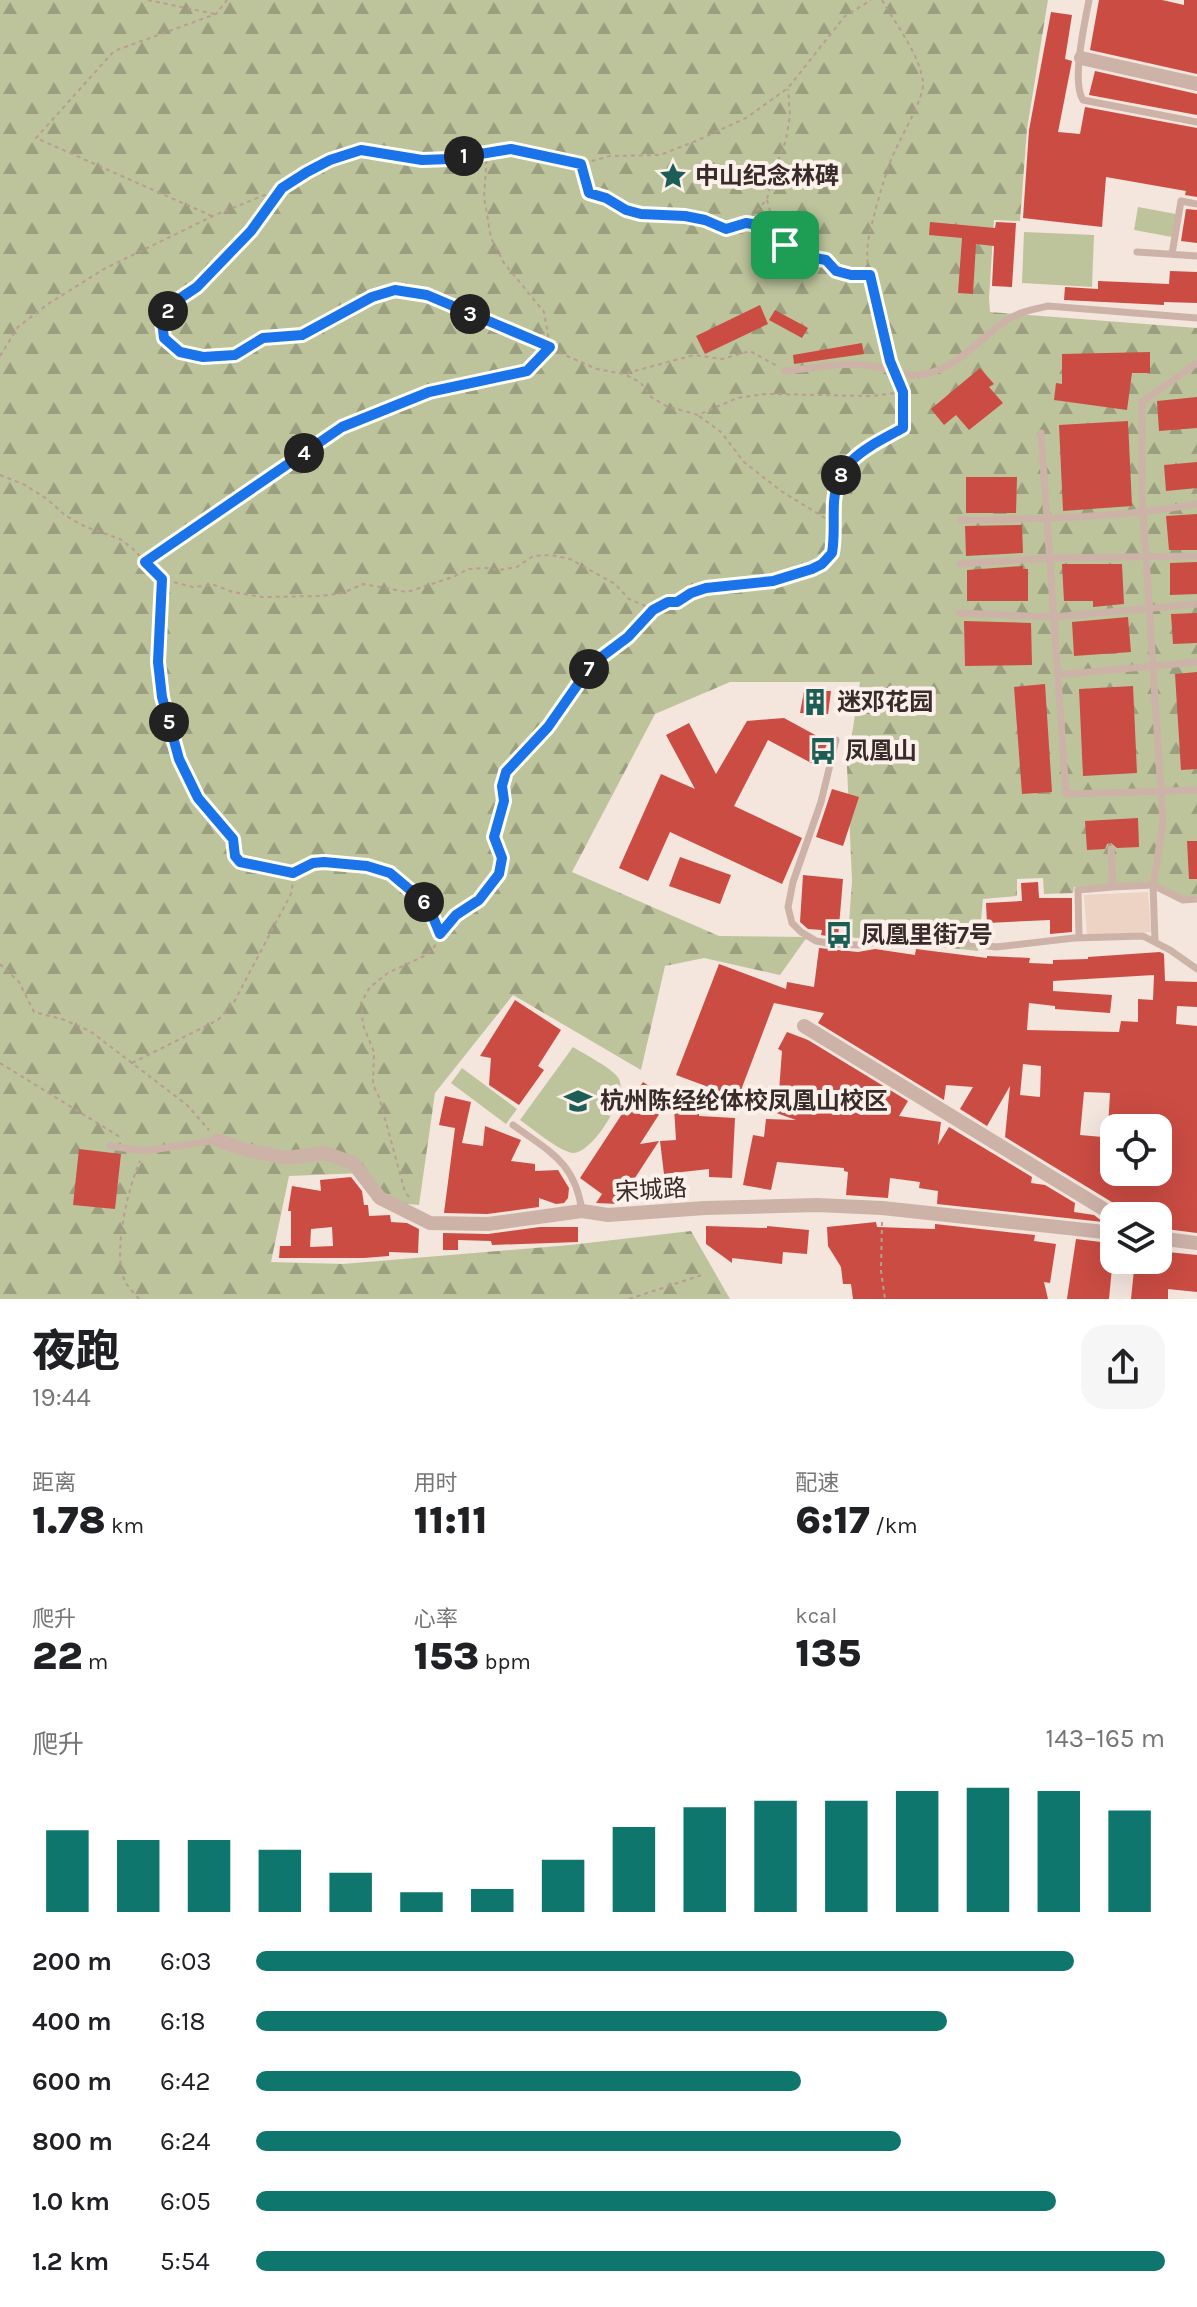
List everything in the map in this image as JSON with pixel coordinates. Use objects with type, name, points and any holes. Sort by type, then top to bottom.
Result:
[{"type":"street","points":[[1081,58],[1197,84]]},
{"type":"street","points":[[804,1026],[1100,1207]]},
{"type":"street","name":"宋城路","points":[[217,1140],[246,1150],[287,1158],[325,1153],[353,1163],[380,1198],[430,1223],[488,1224],[582,1211],[608,1215],[817,1205],[882,1208],[1100,1231]]},
{"type":"street","points":[[1172,1240],[1197,1243]]},
{"type":"lane","points":[[1089,0],[1081,58],[1079,94],[1083,100],[1197,122]]},
{"type":"lane","points":[[1172,254],[1181,201],[1197,204]]},
{"type":"lane","points":[[1137,252],[1197,256]]},
{"type":"lane","points":[[785,371],[866,364],[897,375],[924,375],[948,366],[1008,320],[1048,306],[1197,318]]},
{"type":"lane","points":[[1155,941],[1153,885],[1163,823],[1143,514],[1142,402],[1197,363]]},
{"type":"lane","points":[[1041,433],[1066,794],[1197,790]]},
{"type":"lane","points":[[960,520],[1143,514],[1197,504]]},
{"type":"lane","points":[[960,564],[1048,558],[1197,556]]},
{"type":"lane","points":[[959,613],[1053,617],[1197,604]]},
{"type":"lane","points":[[1057,675],[1197,662]]},
{"type":"lane","points":[[836,740],[821,802],[793,882],[788,907],[792,923],[801,932],[816,941],[858,945],[911,936],[996,947],[1079,938],[1143,936],[1197,969]]},
{"type":"lane","points":[[1111,849],[1113,887]]},
{"type":"lane","points":[[1079,938],[1078,890],[1153,885],[1183,900],[1197,899]]},
{"type":"lane","points":[[513,1125],[564,1162],[579,1192],[582,1211]]},
{"type":"lane","points":[[110,1146],[145,1151],[217,1140]]},
{"type":"path","points":[[148,0],[216,14]]},
{"type":"path","points":[[222,0],[227,0]]},
{"type":"path","points":[[213,216],[36,138],[114,51],[216,14],[227,0]]},
{"type":"path","points":[[0,356],[18,327],[104,269],[213,216],[282,188],[330,160],[361,150],[422,160],[450,159],[511,149],[581,164],[610,156],[660,155],[746,118],[788,88],[845,16],[871,0]]},
{"type":"path","points":[[413,1202],[405,1192],[373,1085],[374,1052],[363,1025],[361,1003],[370,987],[388,973],[426,955],[456,915],[479,900],[499,874],[502,858],[494,837],[504,801],[502,786],[506,772],[548,727],[592,664],[628,637],[653,610],[706,588],[773,581],[822,564],[832,553],[836,484],[843,470],[860,452],[903,428],[903,392],[890,361],[867,262],[868,237],[890,162],[921,98],[923,83],[915,58],[882,0]]},
{"type":"path","points":[[746,223],[767,199],[786,140],[790,115],[788,88]]},
{"type":"path","points":[[487,152],[484,197],[491,238],[504,263],[544,312],[550,347]]},
{"type":"path","points":[[581,164],[589,193],[606,198],[626,210],[705,220],[726,229],[746,223],[758,225],[777,236],[792,254],[826,260],[836,271],[870,275]]},
{"type":"path","points":[[282,188],[251,231],[197,287],[173,303],[162,322],[164,338],[180,352],[203,357],[235,355],[263,338],[302,335],[372,297],[395,290],[427,295],[597,369],[624,374],[640,382],[651,397],[666,406],[698,415],[721,432],[744,462],[781,491],[834,524]]},
{"type":"path","points":[[767,199],[777,236]]},
{"type":"path","points":[[145,562],[342,427],[429,392],[527,371],[550,347]]},
{"type":"path","points":[[624,374],[694,355],[722,359],[750,351],[785,371]]},
{"type":"path","points":[[698,415],[737,398],[765,394],[873,396],[903,392]]},
{"type":"path","points":[[0,475],[25,485],[86,527],[120,539],[162,579],[193,587],[214,585],[262,597],[321,596],[343,593],[363,584],[407,592],[468,569],[500,570],[517,567],[533,556],[551,555],[570,559],[615,584],[629,599],[653,610]]},
{"type":"path","points":[[162,579],[158,662],[162,697],[185,773],[198,798],[233,839],[235,856],[240,862],[293,873],[313,863],[324,862],[367,866],[390,873],[428,905],[440,934]]},
{"type":"path","points":[[131,1063],[218,1020],[234,1002],[292,892],[293,873]]},
{"type":"path","points":[[0,964],[19,982],[34,1012],[90,1031],[187,1105],[217,1140]]},
{"type":"path","points":[[0,1063],[119,1136]]},
{"type":"path","points":[[139,1299],[124,1280],[120,1258],[131,1182],[145,1151]]},
{"type":"path","points":[[882,1208],[881,1271],[885,1299]]},
{"type":"path","points":[[629,1299],[705,1274]]},
{"type":"green space","points":[[0,0],[1048,0],[1027,129],[1020,221],[994,220],[990,312],[1197,328],[1197,899],[1183,900],[1152,885],[1074,887],[1073,893],[1044,894],[1043,878],[1017,879],[1017,896],[983,899],[978,951],[848,937],[852,881],[847,767],[860,682],[730,682],[655,714],[572,872],[719,936],[807,937],[780,975],[704,958],[665,966],[641,1070],[513,995],[435,1093],[419,1205],[373,1201],[363,1173],[289,1176],[271,1262],[343,1264],[570,1245],[691,1231],[730,1299],[0,1299]]},
{"type":"green space","points":[[1138,207],[1176,214],[1172,237],[1134,230]]},
{"type":"green space","points":[[1024,232],[1094,235],[1092,287],[1022,283]]},
{"type":"green space","points":[[573,1047],[611,1071],[619,1079],[620,1087],[613,1111],[598,1135],[581,1151],[573,1153],[554,1144],[520,1120]]},
{"type":"green space","points":[[462,1068],[517,1109],[506,1124],[451,1083]]},
{"type":"shaded area","points":[[1148,892],[1151,932],[1087,935],[1084,895]]},
{"type":"building","points":[[1099,0],[1162,0],[1184,5],[1184,0],[1197,0],[1197,74],[1090,50]]},
{"type":"building","points":[[1051,12],[1072,15],[1065,59],[1072,61],[1058,132],[1080,134],[1085,107],[1197,128],[1197,197],[1185,195],[1186,191],[1106,177],[1102,227],[1023,218],[1029,130]]},
{"type":"building","points":[[1095,71],[1197,94],[1197,115],[1089,95]]},
{"type":"building","points":[[1186,209],[1197,210],[1197,243],[1181,241]]},
{"type":"building","points":[[930,222],[995,228],[996,222],[1016,223],[1012,287],[992,286],[994,246],[976,244],[973,294],[958,293],[962,238],[929,235]]},
{"type":"building","points":[[1170,271],[1197,272],[1197,303],[1164,302],[1164,305],[1064,300],[1065,287],[1098,289],[1098,281],[1169,284]]},
{"type":"building","points":[[760,305],[768,324],[705,354],[696,336]]},
{"type":"building","points":[[775,310],[808,328],[802,338],[769,320]]},
{"type":"building","points":[[862,343],[864,354],[794,364],[793,355]]},
{"type":"building","points":[[1150,352],[1150,373],[1132,373],[1127,410],[1054,400],[1056,383],[1062,384],[1062,354]]},
{"type":"building","points":[[980,368],[994,384],[989,387],[1003,403],[969,430],[956,415],[944,425],[931,409]]},
{"type":"building","points":[[1197,397],[1197,428],[1159,431],[1157,401]]},
{"type":"building","points":[[1128,421],[1132,506],[1063,511],[1059,425]]},
{"type":"building","points":[[1197,462],[1197,488],[1166,491],[1164,465]]},
{"type":"building","points":[[966,477],[1017,477],[1016,513],[966,513]]},
{"type":"building","points":[[1197,514],[1197,550],[1169,550],[1166,516]]},
{"type":"building","points":[[1022,525],[1023,553],[966,556],[965,526]]},
{"type":"building","points":[[1197,562],[1197,594],[1170,595],[1170,563]]},
{"type":"building","points":[[1062,564],[1122,564],[1124,604],[1093,607],[1093,601],[1064,601]]},
{"type":"building","points":[[1023,566],[1023,569],[1028,569],[1028,601],[967,601],[967,570]]},
{"type":"building","points":[[1197,613],[1197,643],[1173,644],[1171,614]]},
{"type":"building","points":[[1128,617],[1131,652],[1074,656],[1072,622]]},
{"type":"building","points":[[964,621],[1031,623],[1032,665],[965,666]]},
{"type":"building","points":[[1197,672],[1197,769],[1181,770],[1175,674]]},
{"type":"building","points":[[1045,684],[1052,792],[1022,794],[1014,687]]},
{"type":"building","points":[[1133,686],[1137,773],[1083,776],[1079,689]]},
{"type":"building","name":"迷邓花园","points":[[804,691],[831,691],[828,714],[800,713]]},
{"type":"building","points":[[784,718],[828,742],[817,766],[768,740],[734,806],[802,838],[782,884],[670,832],[648,881],[619,868],[661,774],[695,789],[666,735],[689,723],[716,774],[747,721]]},
{"type":"building","points":[[832,789],[859,797],[843,846],[816,837]]},
{"type":"building","points":[[1138,818],[1139,847],[1117,848],[1111,843],[1105,849],[1087,850],[1085,821]]},
{"type":"building","points":[[1187,841],[1197,841],[1197,879],[1189,879]]},
{"type":"building","points":[[680,857],[731,875],[720,904],[669,886]]},
{"type":"building","points":[[803,875],[843,879],[838,938],[821,935],[822,930],[808,929],[800,922]]},
{"type":"building","points":[[1038,882],[1039,898],[1072,898],[1072,932],[1050,934],[1050,920],[987,923],[986,903],[1022,901],[1021,883]]},
{"type":"building","points":[[819,948],[858,952],[875,949],[915,955],[916,949],[987,958],[1030,958],[1029,963],[1053,964],[1053,960],[1164,954],[1165,981],[1197,982],[1197,1007],[1177,1006],[1176,1024],[1197,1026],[1197,1233],[1172,1230],[1172,1202],[1112,1202],[1005,1137],[1010,1086],[987,1126],[960,1109],[973,1087],[946,1085],[944,1100],[818,1023],[824,1013],[774,1003],[738,1098],[676,1075],[719,964],[786,989],[787,982],[814,987]],"holes":[[[1154,975],[1153,1000],[1138,999],[1138,1022],[1121,1021],[1119,1032],[1027,1030],[1029,1003],[1055,1006],[1055,1009],[1110,1013],[1112,995],[1053,991],[1053,981]],[[1023,1064],[1041,1066],[1040,1097],[1020,1095]]]},
{"type":"building","points":[[515,1000],[561,1030],[538,1066],[544,1070],[519,1105],[489,1085],[491,1058],[480,1056]]},
{"type":"building","points":[[787,1032],[808,1040],[908,1101],[899,1116],[941,1122],[938,1145],[949,1127],[1032,1177],[1031,1183],[1045,1185],[1075,1203],[1074,1212],[1094,1215],[1100,1222],[937,1204],[938,1191],[919,1188],[920,1182],[890,1178],[888,1198],[846,1195],[848,1172],[844,1168],[777,1162],[771,1190],[743,1185],[753,1135],[764,1137],[766,1119],[796,1120],[768,1110],[769,1090],[779,1091],[782,1051],[778,1049]]},
{"type":"building","points":[[643,1082],[669,1099],[640,1144],[659,1141],[618,1204],[596,1203],[602,1194],[580,1178]]},
{"type":"building","points":[[445,1096],[471,1102],[462,1143],[483,1146],[485,1126],[521,1140],[511,1161],[535,1164],[535,1171],[558,1170],[569,1188],[564,1203],[556,1204],[539,1198],[539,1207],[487,1214],[444,1213],[455,1128],[439,1125]]},
{"type":"building","points":[[699,1106],[699,1116],[735,1118],[732,1178],[709,1177],[709,1169],[664,1174],[660,1141],[676,1140],[674,1107]]},
{"type":"building","points":[[79,1149],[121,1154],[115,1209],[73,1205]]},
{"type":"building","points":[[351,1177],[362,1191],[369,1216],[390,1215],[391,1222],[407,1223],[419,1229],[418,1253],[389,1252],[389,1256],[364,1258],[279,1258],[280,1246],[291,1246],[291,1211],[288,1211],[292,1186],[321,1191],[320,1180]],"holes":[[[332,1227],[333,1246],[310,1247],[311,1229]]]},
{"type":"building","points":[[876,1222],[877,1227],[935,1229],[935,1224],[1035,1235],[1034,1241],[1056,1244],[1050,1283],[1044,1282],[1048,1299],[853,1299],[851,1284],[843,1284],[841,1267],[828,1246],[827,1227]]},
{"type":"building","points":[[706,1226],[809,1230],[807,1254],[783,1252],[782,1264],[732,1258],[732,1263],[706,1244]]},
{"type":"building","points":[[540,1227],[578,1227],[578,1242],[492,1245],[491,1241],[458,1240],[458,1250],[443,1250],[443,1233],[488,1234]]},
{"type":"building","points":[[1076,1239],[1100,1242],[1100,1274],[1111,1274],[1109,1299],[1067,1299]]},
{"type":"building","points":[[1172,1252],[1197,1255],[1197,1292],[1168,1289],[1168,1299],[1131,1299],[1134,1274],[1172,1274]]},
{"type":"place","name":"中山纪念林碑","points":[[673,176]]},
{"type":"place","name":"迷邓花园","points":[[815,702]]},
{"type":"place","name":"凤凰山","points":[[823,751]]},
{"type":"place","name":"凤凰里街7号","points":[[839,935]]},
{"type":"place","name":"杭州陈经纶体校凤凰山校区","points":[[578,1101]]},
{"type":"route","points":[[511,149],[542,155],[581,164],[589,193],[606,198],[626,210],[641,214],[685,216],[726,229],[746,223],[758,225],[777,236],[785,245],[792,254],[826,260],[836,271],[870,275],[890,361],[903,392],[903,428],[860,452],[843,470],[836,484],[832,553],[812,569],[773,581],[706,588],[677,602],[668,602],[653,610],[628,637],[592,664],[548,727],[506,772],[502,786],[504,801],[494,837],[502,858],[499,874],[479,900],[456,915],[440,934],[428,905],[390,873],[367,866],[324,862],[313,863],[293,873],[240,862],[235,856],[233,839],[198,798],[179,759],[162,697],[158,662],[162,579],[145,562],[342,427],[429,392],[527,371],[550,347],[427,295],[395,290],[372,297],[302,335],[263,338],[235,355],[203,357],[180,352],[164,338],[162,322],[173,303],[197,287],[251,231],[282,188],[330,160],[361,150],[422,160],[450,159],[511,149]]}]
